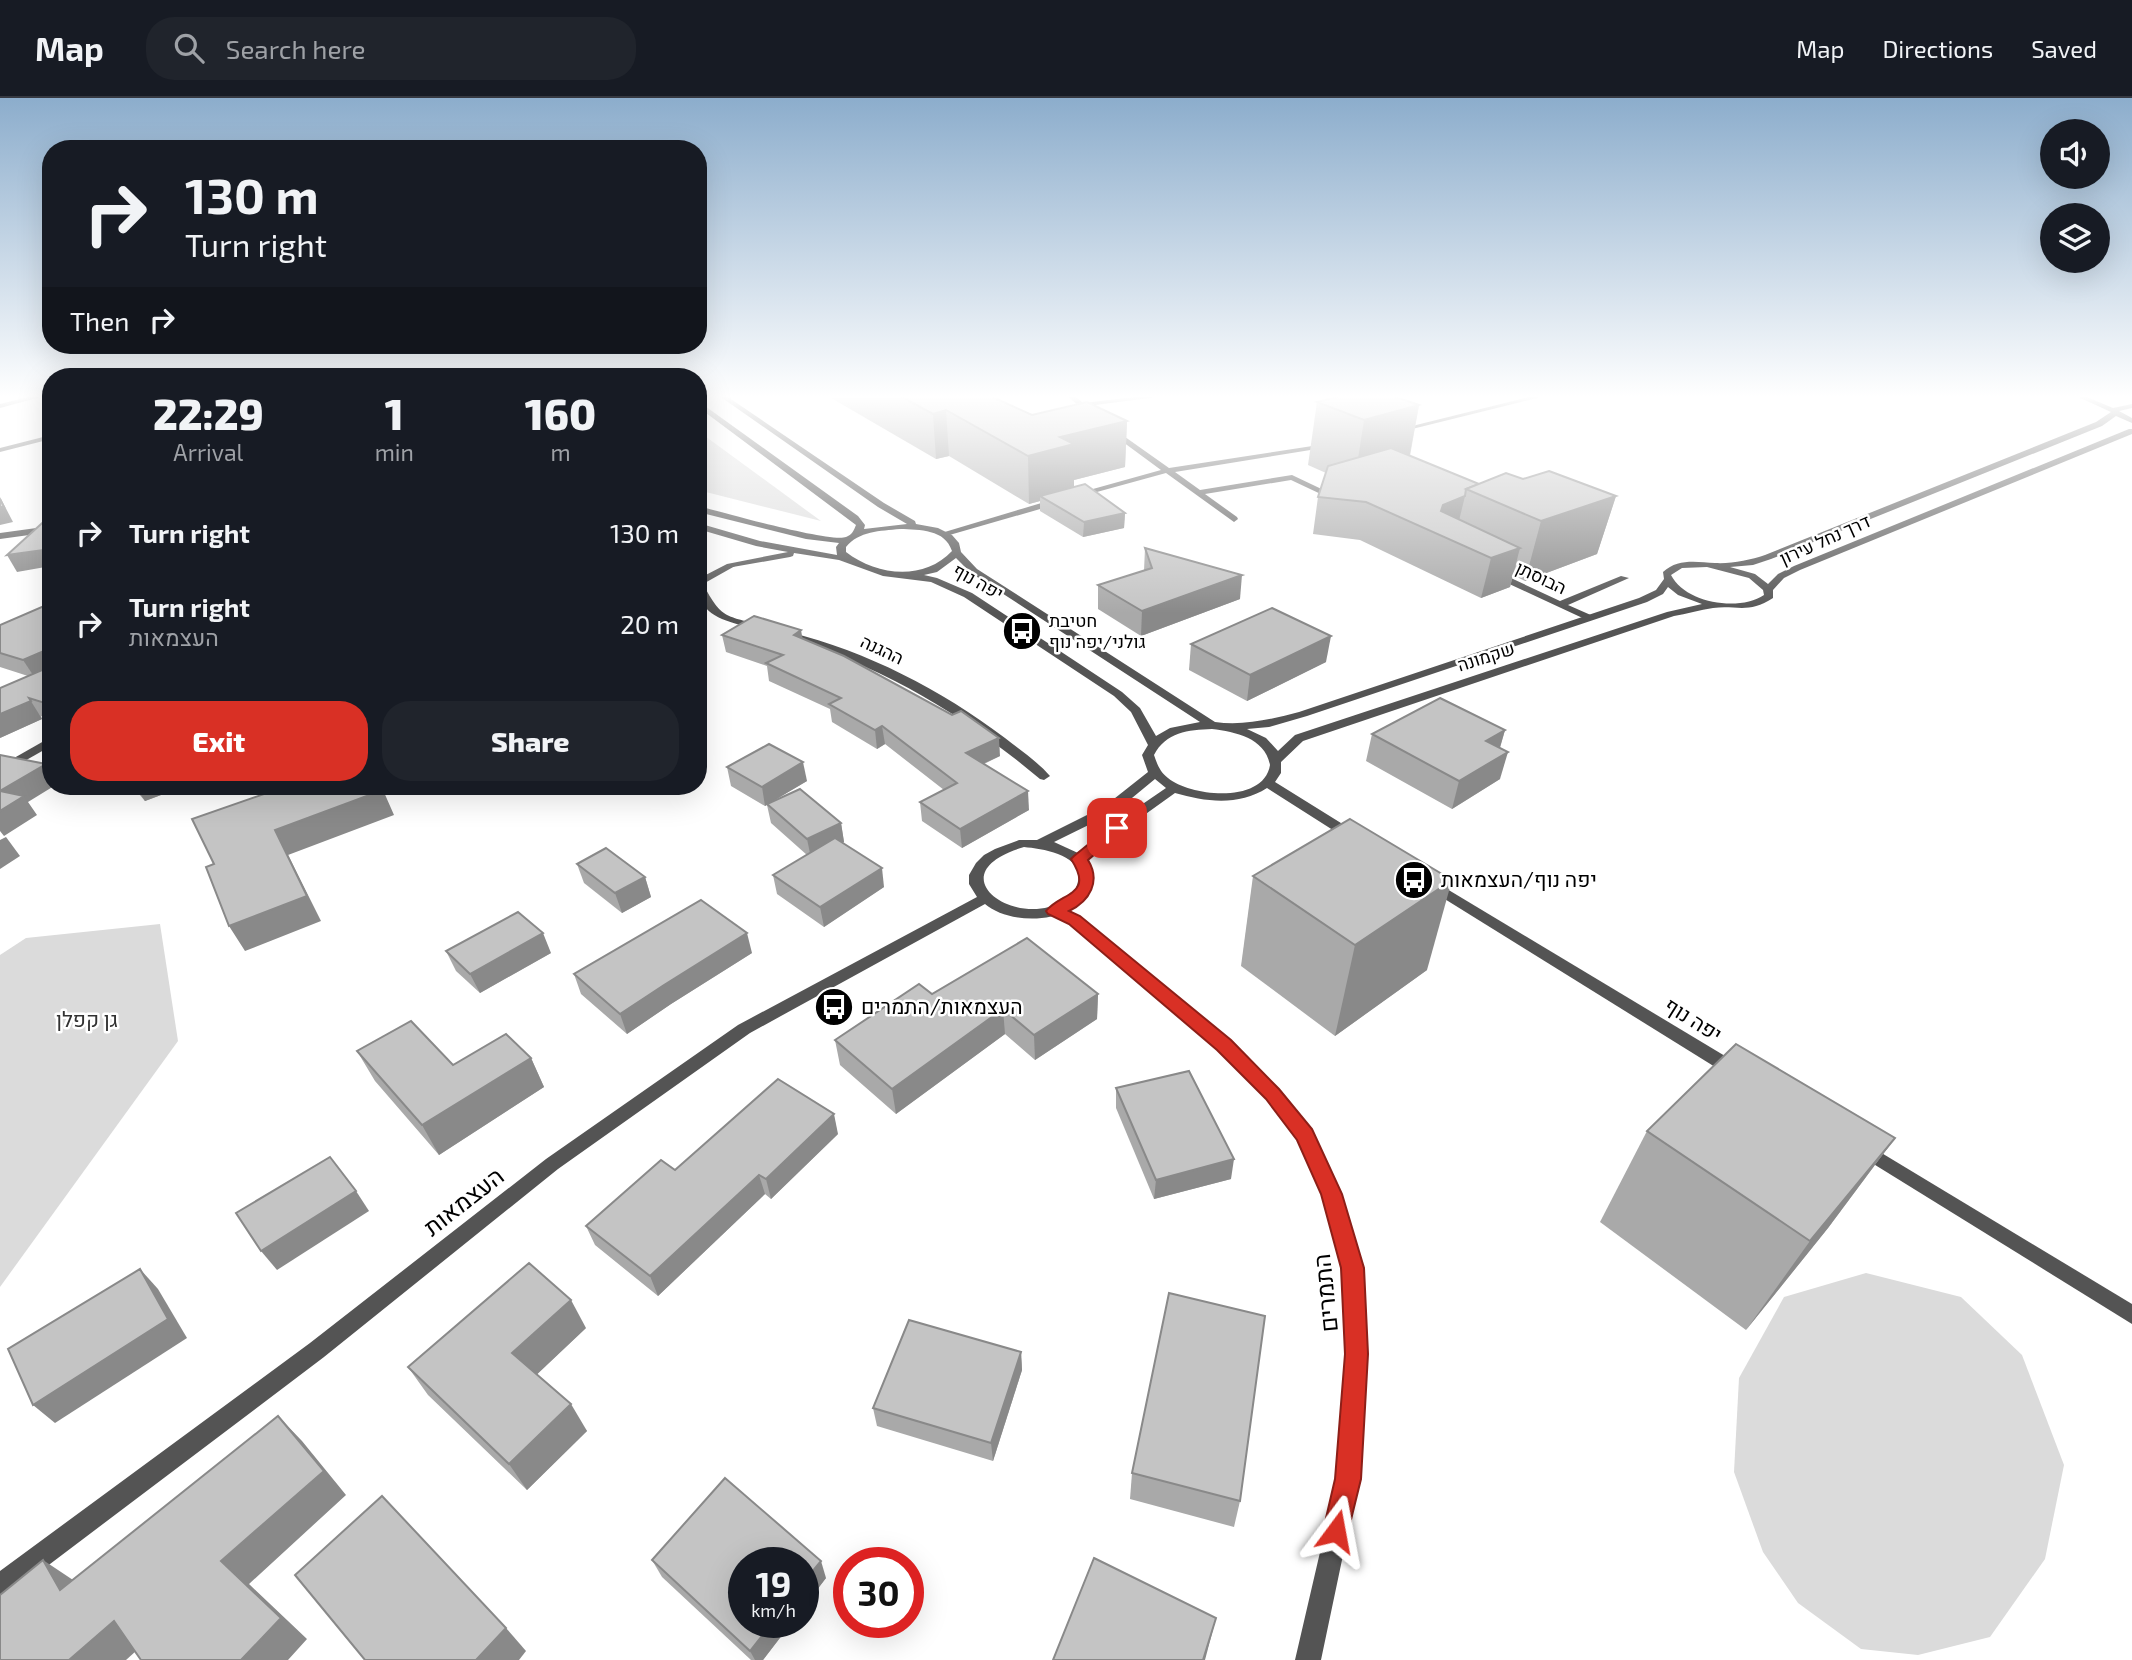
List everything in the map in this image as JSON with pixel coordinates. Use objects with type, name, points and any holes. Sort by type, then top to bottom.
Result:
[{"type":"street","points":[[788,468],[846,510],[861,525],[856,535]]},
{"type":"street","points":[[826,468],[896,516],[943,534],[1165,471],[1185,468]]},
{"type":"street","points":[[1161,468],[1234,519]]},
{"type":"street","name":"דרך נחל עירון","points":[[1717,566],[1753,562],[1768,557],[1991,468]]},
{"type":"street","name":"דרך נחל עירון","points":[[1717,604],[1755,605],[1765,601],[1769,596],[1768,589],[1781,576],[1797,568],[2042,468]]},
{"type":"street","points":[[1197,494],[1292,477],[1328,494]]},
{"type":"street","points":[[707,511],[806,536],[845,541],[880,528],[920,527]]},
{"type":"street","points":[[707,529],[806,553],[841,558],[851,563]]},
{"type":"street","points":[[0,536],[42,530]]},
{"type":"street","name":"יפה נוף","points":[[943,534],[955,543],[956,553],[974,571],[1212,726]]},
{"type":"street","points":[[728,535],[746,550],[743,556],[730,566]]},
{"type":"street","points":[[845,541],[841,553],[851,563]]},
{"type":"street","points":[[730,566],[755,559],[806,553]]},
{"type":"street","points":[[902,574],[936,568],[951,560],[956,553]]},
{"type":"street","name":"יפה נוף","points":[[851,563],[877,572],[934,580],[968,595],[1118,694],[1136,710],[1153,743]]},
{"type":"street","name":"ההגנה","points":[[707,578],[730,566]]},
{"type":"street","name":"שקמונה","points":[[1230,728],[1269,723],[1303,714],[1660,593],[1667,581],[1666,575],[1680,566],[1717,566]]},
{"type":"street","points":[[1717,566],[1752,576],[1768,589]]},
{"type":"street","name":"הבוסתן","points":[[1488,570],[1589,618]]},
{"type":"street","points":[[1561,604],[1624,578]]},
{"type":"street","points":[[1667,581],[1681,593],[1717,604]]},
{"type":"street","name":"ההגנה","points":[[707,600],[712,610],[736,622],[834,647],[923,689],[1002,739],[1044,776]]},
{"type":"street","name":"שקמונה","points":[[1276,760],[1299,738],[1671,614],[1717,604]]},
{"type":"street","points":[[1212,726],[1230,728],[1261,741],[1271,750],[1276,760],[1275,772],[1267,783],[1253,792],[1214,797],[1193,795],[1174,788],[1154,773],[1149,755],[1153,743],[1170,732],[1182,728],[1212,726]]},
{"type":"street","points":[[0,771],[42,746]]},
{"type":"street","points":[[1042,843],[1110,809],[1154,773]]},
{"type":"street","points":[[1267,783],[1362,842]]},
{"type":"street","points":[[1079,859],[1174,788]]},
{"type":"street","points":[[1024,843],[1042,843],[1069,852],[1079,859],[1086,870],[1087,882],[1081,894],[1070,904],[1054,911],[1016,912],[999,907],[986,898],[978,887],[977,875],[982,864],[992,854],[1024,843]]},
{"type":"street","name":"יפה נוף","points":[[1421,878],[1753,1082]]},
{"type":"street","name":"העצמאות","points":[[0,1586],[317,1350],[552,1164],[744,1029],[986,898]]},
{"type":"street","name":"התמרים","points":[[1054,911],[1074,920],[1224,1045],[1273,1094],[1305,1135],[1331,1194],[1353,1268],[1356,1354],[1348,1479],[1308,1660]]},
{"type":"street","points":[[1848,1140],[2132,1314]]},
{"type":"green space","points":[[707,468],[748,468],[821,521],[707,492]]},
{"type":"green space","name":"גן קפלן","points":[[160,924],[178,1041],[0,1287],[0,955],[26,938]]},
{"type":"green space","points":[[1866,1273],[1961,1297],[2022,1355],[2064,1465],[2045,1559],[1990,1637],[1918,1655],[1861,1649],[1798,1603],[1763,1552],[1734,1472],[1739,1378],[1784,1297]]},
{"type":"building","points":[[1327,468],[1440,468],[1479,484],[1466,489],[1465,496],[1443,505],[1441,511],[1520,548],[1491,558],[1366,502],[1318,497]]},
{"type":"building","points":[[1549,471],[1616,496],[1541,521],[1466,489],[1506,473],[1523,479]]},
{"type":"building","points":[[1085,484],[1125,513],[1084,522],[1040,496]]},
{"type":"building","points":[[42,523],[42,550],[7,555]]},
{"type":"building","points":[[1145,548],[1242,575],[1142,611],[1098,585],[1152,568]]},
{"type":"building","points":[[42,607],[42,652],[23,660],[0,653],[0,625]]},
{"type":"building","points":[[1272,608],[1331,636],[1250,675],[1191,644]]},
{"type":"building","points":[[754,616],[801,630],[794,635],[844,656],[952,715],[961,711],[999,738],[966,753],[1028,791],[960,829],[920,802],[957,783],[882,726],[875,730],[829,704],[841,698],[766,663],[783,655],[722,635]]},
{"type":"building","points":[[42,670],[42,702],[29,698],[31,701],[0,714],[0,688]]},
{"type":"building","points":[[1440,698],[1505,730],[1486,741],[1508,752],[1459,781],[1372,734]]},
{"type":"building","points":[[769,744],[803,762],[762,787],[727,767]]},
{"type":"building","points":[[0,755],[42,763],[42,766],[0,791]]},
{"type":"building","points":[[800,789],[841,823],[807,839],[767,804]]},
{"type":"building","points":[[0,791],[24,796],[0,811]]},
{"type":"building","points":[[261,795],[370,795],[275,830],[307,896],[229,926],[206,867],[214,864],[192,819]]},
{"type":"building","points":[[1350,819],[1452,880],[1355,945],[1253,876]]},
{"type":"building","points":[[835,838],[882,868],[820,907],[773,875]]},
{"type":"building","points":[[606,848],[645,877],[615,893],[577,864]]},
{"type":"building","points":[[701,900],[747,933],[620,1014],[574,974]]},
{"type":"building","points":[[518,912],[543,933],[470,974],[446,951]]},
{"type":"building","points":[[1027,938],[1098,994],[1034,1035],[1003,1009],[892,1089],[835,1040],[919,984],[932,994]]},
{"type":"building","points":[[411,1021],[453,1065],[506,1034],[531,1058],[422,1125],[357,1051]]},
{"type":"building","points":[[1736,1044],[1895,1138],[1810,1241],[1647,1131]]},
{"type":"building","points":[[1189,1071],[1234,1159],[1156,1180],[1116,1088]]},
{"type":"building","points":[[778,1079],[834,1114],[766,1179],[759,1175],[650,1276],[586,1226],[661,1160],[675,1170]]},
{"type":"building","points":[[330,1157],[356,1191],[261,1251],[236,1213]]},
{"type":"building","points":[[529,1263],[571,1300],[512,1353],[571,1404],[509,1464],[408,1367]]},
{"type":"building","points":[[140,1269],[168,1319],[33,1405],[8,1349]]},
{"type":"building","points":[[1169,1293],[1265,1316],[1240,1501],[1132,1473]]},
{"type":"building","points":[[909,1320],[1021,1352],[991,1443],[873,1408]]},
{"type":"building","points":[[278,1416],[324,1471],[221,1561],[281,1618],[241,1660],[141,1660],[114,1621],[69,1660],[0,1660],[0,1595],[43,1560],[60,1590]]},
{"type":"building","points":[[725,1478],[805,1547],[728,1547],[728,1631],[652,1560]]},
{"type":"building","points":[[382,1496],[506,1628],[476,1660],[365,1660],[295,1575]]},
{"type":"building","points":[[1094,1558],[1216,1618],[1203,1660],[1053,1660]]},
{"type":"building","points":[[736,1638],[760,1638],[750,1651]]},
{"type":"place","name":"חטיבת גולני/יפה נוף","points":[[1022,631]]},
{"type":"place","name":"יפה נוף/העצמאות","points":[[1414,880]]},
{"type":"place","name":"העצמאות/התמרים","points":[[834,1007]]},
{"type":"route","points":[[1117,828],[1079,859],[1086,870],[1087,882],[1081,894],[1070,904],[1054,911],[1074,920],[1224,1045],[1273,1094],[1305,1135],[1331,1194],[1353,1268],[1356,1354],[1348,1479],[1336,1531]]}]
